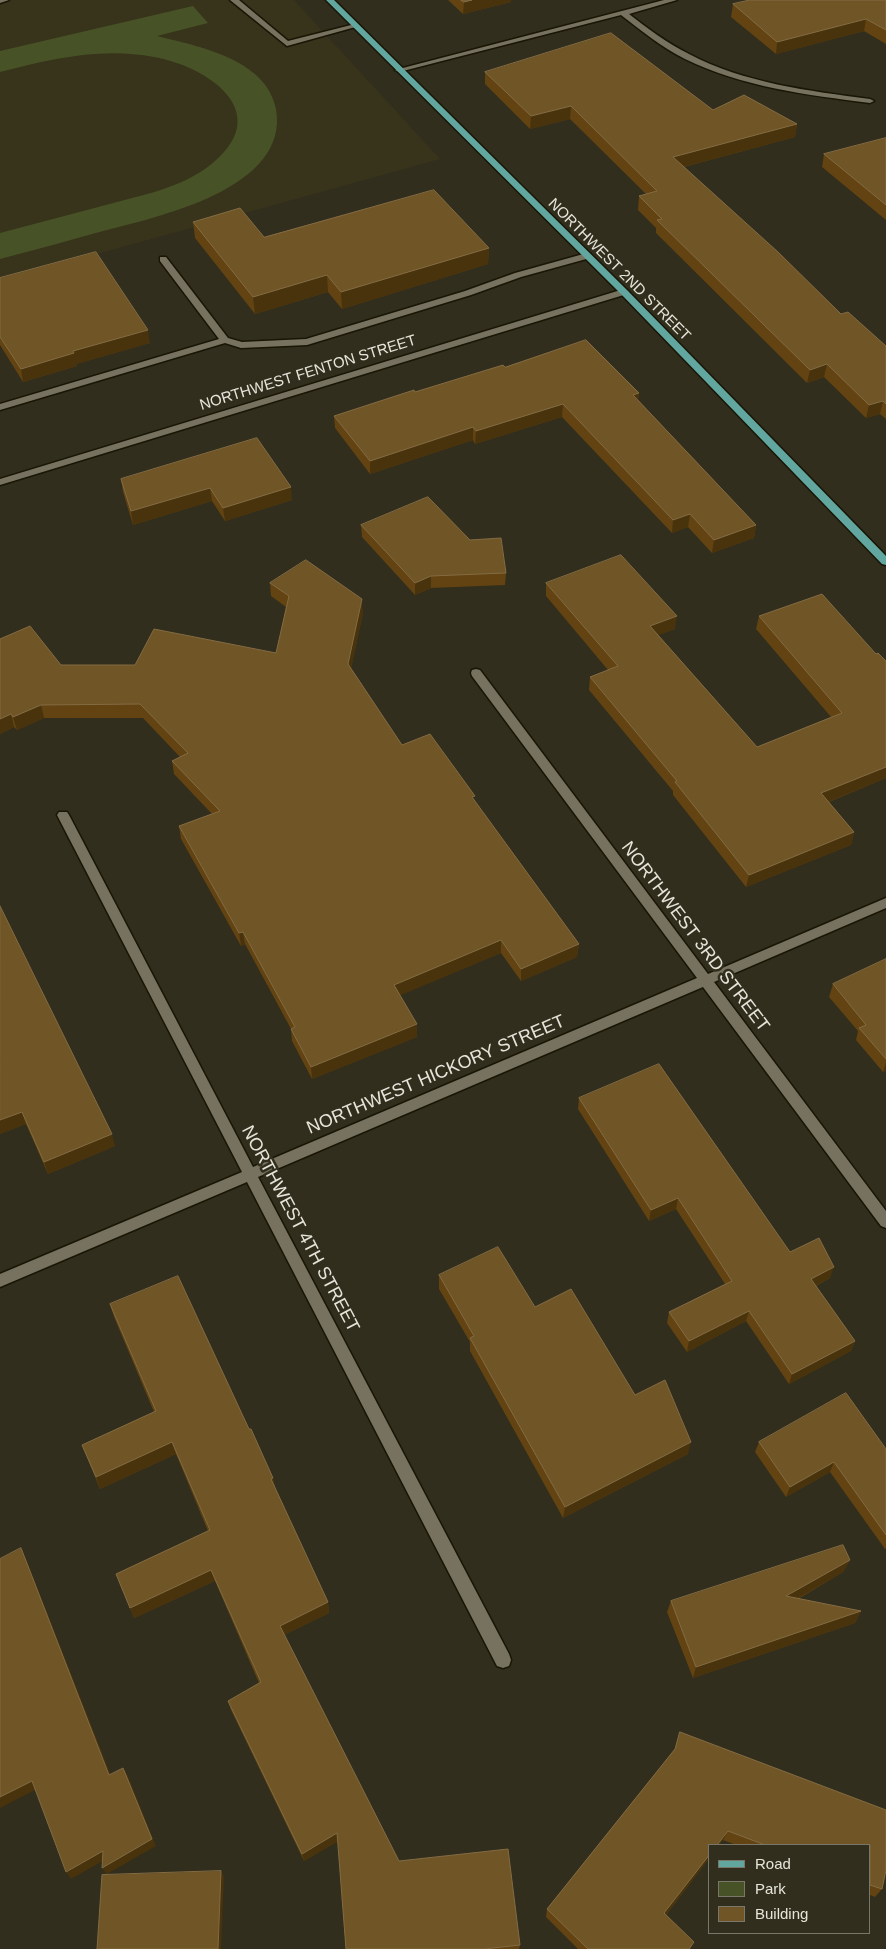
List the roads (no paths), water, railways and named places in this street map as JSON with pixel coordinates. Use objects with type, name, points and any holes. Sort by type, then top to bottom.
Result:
[{"type":"main road","name":"NORTHWEST 2ND STREET","points":[[330,0],[624,292],[886,562]]},
{"type":"street","points":[[0,1],[5,0]]},
{"type":"street","points":[[234,0],[287,44],[355,26]]},
{"type":"street","points":[[399,70],[673,0]]},
{"type":"street","points":[[623,13],[663,43],[702,63],[755,81],[806,93],[870,101]]},
{"type":"street","points":[[0,407],[225,340],[241,345],[307,342],[468,293],[518,275],[587,256]]},
{"type":"street","points":[[163,259],[225,340]]},
{"type":"street","name":"NORTHWEST FENTON STREET","points":[[0,482],[624,292]]},
{"type":"street","name":"NORTHWEST 3RD STREET","points":[[476,673],[886,1222]]},
{"type":"street","name":"NORTHWEST 4TH STREET","points":[[63,815],[503,1660]]},
{"type":"street","name":"NORTHWEST HICKORY STREET","points":[[0,1281],[886,903]]}]
